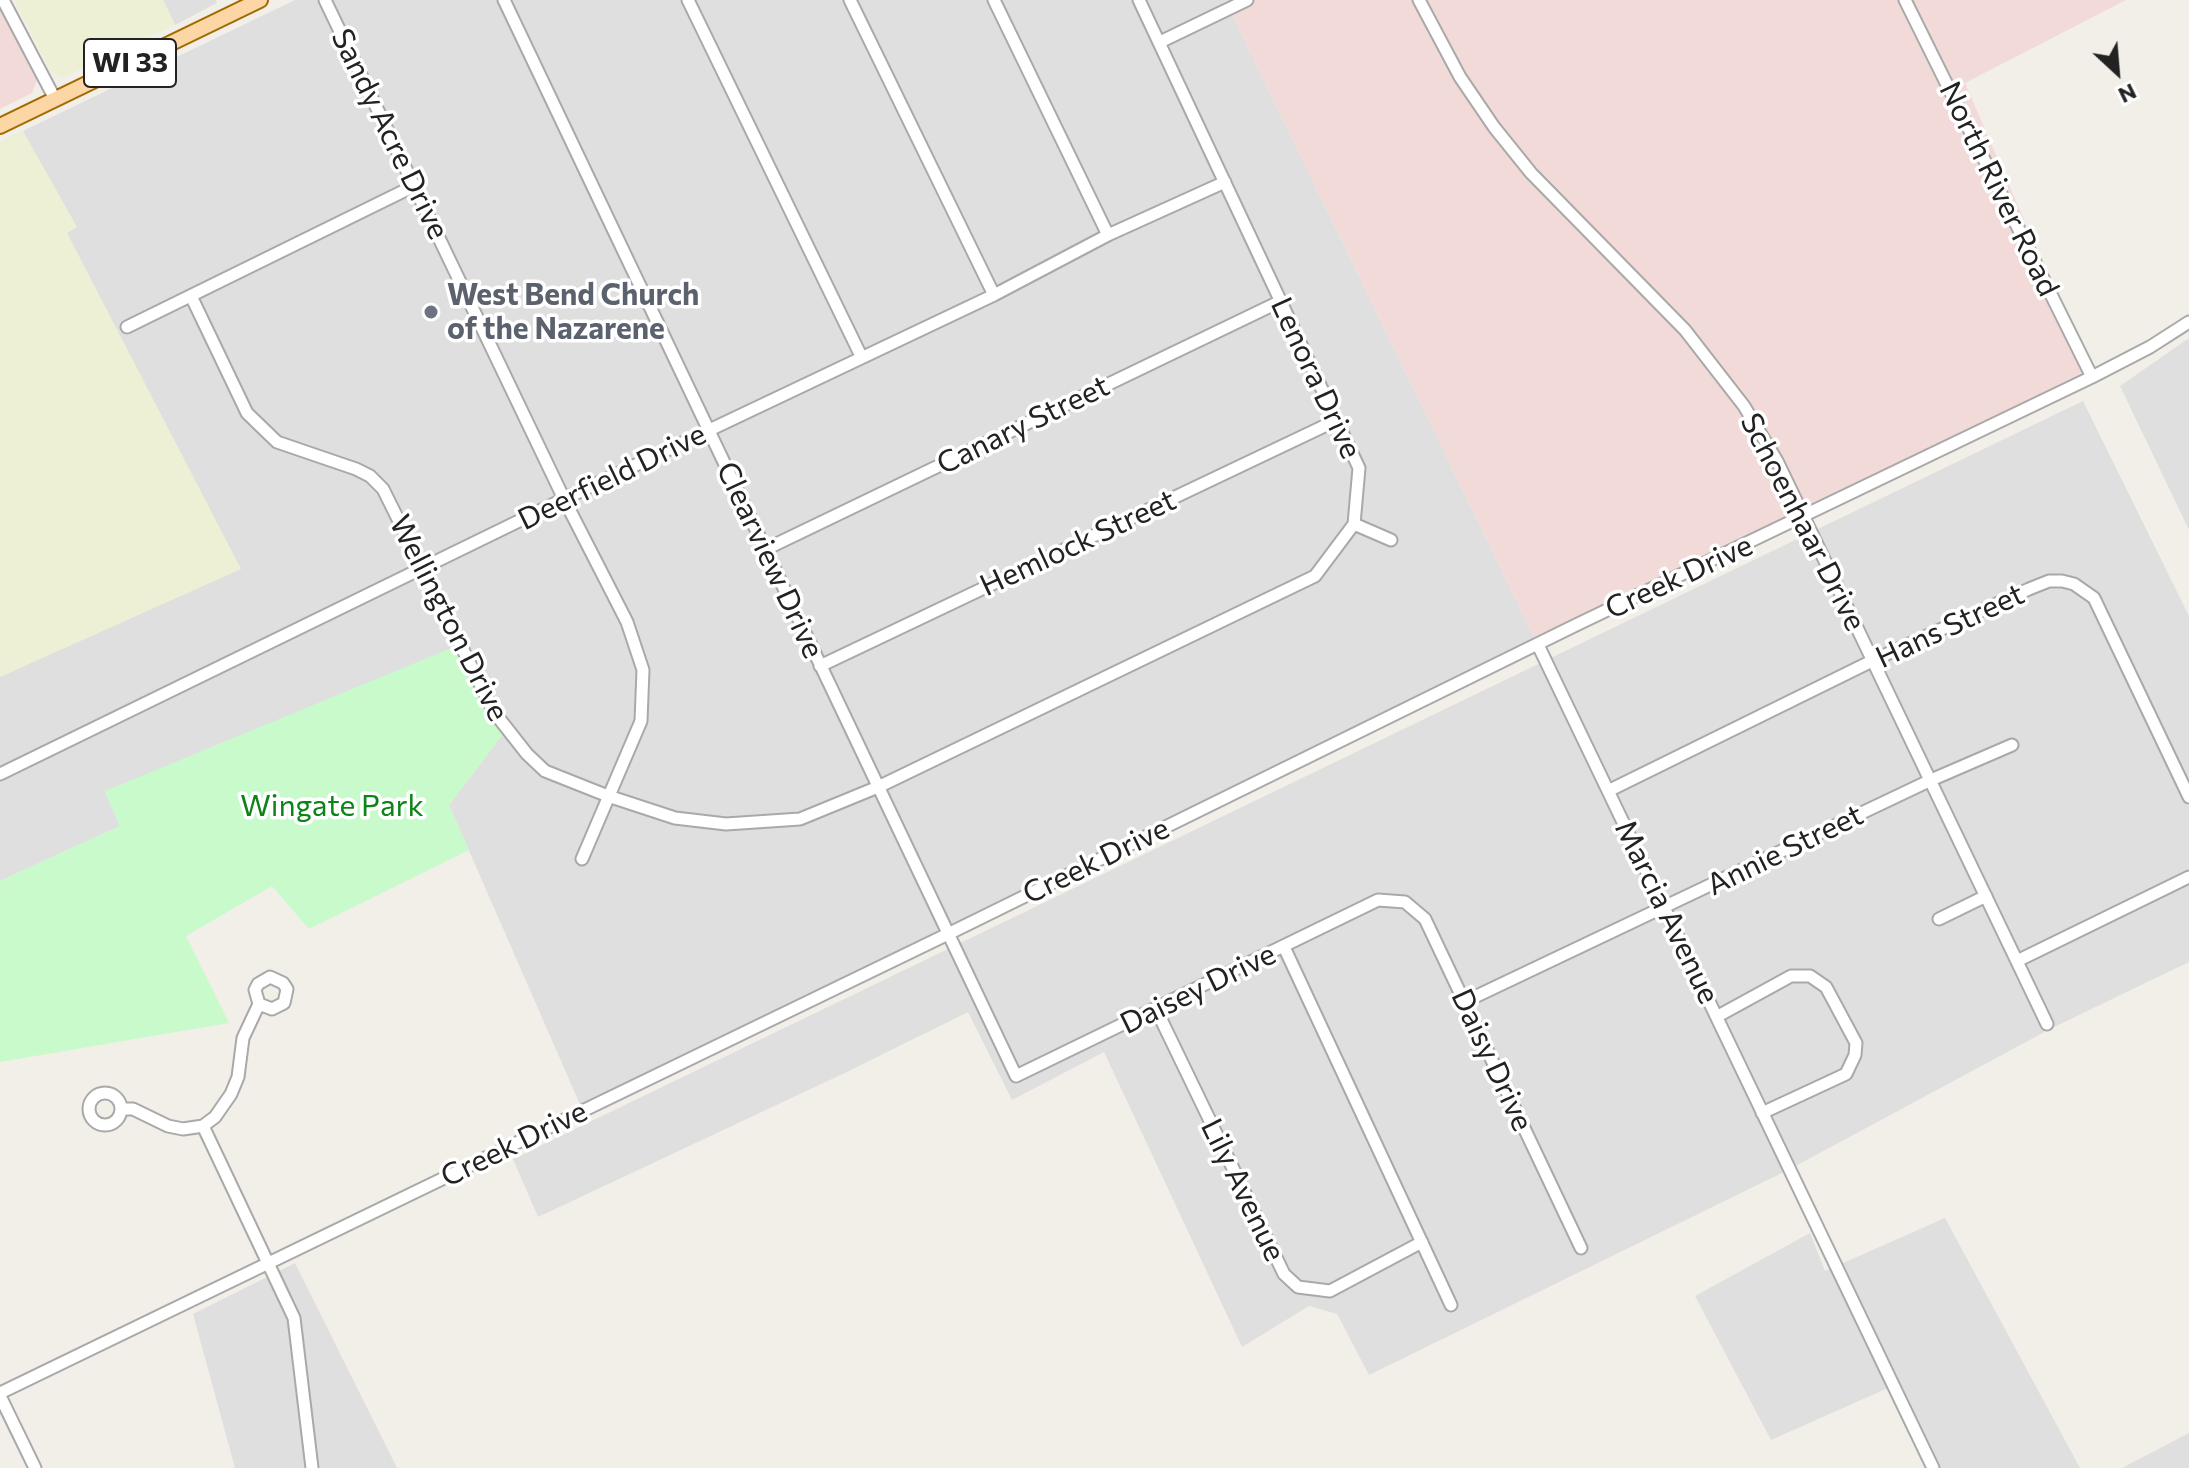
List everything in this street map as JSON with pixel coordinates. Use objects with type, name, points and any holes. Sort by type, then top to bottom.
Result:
[{"type":"main road","name":"WI 33","points":[[0,126],[260,0]]},
{"type":"street","points":[[3,0],[55,99]]},
{"type":"street","name":"Sandy Acre Drive","points":[[325,0],[564,499],[627,622],[643,670],[641,721],[582,859]]},
{"type":"street","name":"Clearview Drive","points":[[504,0],[1016,1076]]},
{"type":"street","points":[[688,0],[861,356]]},
{"type":"street","points":[[850,0],[994,295]]},
{"type":"street","points":[[994,0],[1108,235]]},
{"type":"street","name":"Lenora Drive","points":[[1139,0],[1359,468],[1354,524]]},
{"type":"street","points":[[1160,42],[1247,0]]},
{"type":"street","name":"Schoenhaar Drive","points":[[1419,0],[1460,77],[1494,127],[1531,173],[1685,330],[1744,406],[1777,461],[2047,1024]]},
{"type":"street","name":"North River Road","points":[[1905,0],[2092,377]]},
{"type":"street","name":"Deerfield Drive","points":[[0,774],[564,499],[994,295],[1108,235],[1225,182]]},
{"type":"street","points":[[127,327],[416,185]]},
{"type":"street","name":"Wellington Drive","points":[[191,296],[247,413],[277,442],[356,469],[370,476],[383,489],[494,712],[506,730],[545,771],[675,818],[726,824],[800,819],[878,787]]},
{"type":"street","name":"Canary Street","points":[[766,549],[1281,301]]},
{"type":"street","name":"Creek Drive","points":[[0,1394],[2092,377],[2150,347],[2189,322]]},
{"type":"street","name":"Hemlock Street","points":[[820,666],[1337,420]]},
{"type":"street","points":[[878,787],[1315,576],[1354,524],[1391,540]]},
{"type":"street","name":"Hans Street","points":[[1608,791],[1874,660],[2049,581],[2074,584],[2094,598],[2189,797]]},
{"type":"street","name":"Marcia Avenue","points":[[1538,645],[1933,1468]]},
{"type":"street","name":"Annie Street","points":[[1464,1002],[1931,780],[2012,745]]},
{"type":"street","points":[[2017,961],[2189,877]]},
{"type":"street","points":[[1939,919],[1986,896]]},
{"type":"street","name":"Daisey Drive","points":[[1016,1076],[1378,900]]},
{"type":"street","name":"Daisy Drive","points":[[1378,900],[1405,902],[1425,919],[1581,1248]]},
{"type":"street","points":[[1284,947],[1451,1305]]},
{"type":"street","points":[[1718,1016],[1791,976],[1810,976],[1826,987],[1856,1043],[1855,1055],[1846,1074],[1762,1113]]},
{"type":"street","points":[[121,1109],[133,1109],[168,1126],[183,1129],[203,1126],[215,1117],[231,1094],[238,1077],[243,1038],[259,1004]]},
{"type":"street","name":"Lily Avenue","points":[[1156,1009],[1284,1274],[1298,1287],[1330,1291],[1422,1242]]},
{"type":"street","points":[[203,1126],[294,1318],[312,1468]]},
{"type":"street","points":[[0,1394],[35,1468]]},
{"type":"shaded area","points":[[163,0],[216,0],[217,3],[175,25]]},
{"type":"shaded area","points":[[295,0],[1225,0],[1538,645],[582,1109],[449,805],[506,730],[105,791],[120,826],[0,881],[0,142]]},
{"type":"shaded area","points":[[1225,0],[2126,0],[1965,83],[2092,377],[1538,645]]},
{"type":"shaded area","points":[[0,7],[37,80],[32,93],[0,109]]},
{"type":"shaded area","points":[[2189,338],[2189,530],[2120,386]]},
{"type":"shaded area","points":[[2083,401],[2189,616],[2189,962],[2052,1028],[1790,1169],[1369,1375],[1337,1314],[1309,1306],[1242,1347],[1104,1052],[1012,1100],[968,1012],[538,1217],[513,1159]]},
{"type":"shaded area","points":[[1945,1218],[2080,1468],[1938,1468],[1897,1384],[1771,1440],[1695,1296],[1810,1233],[1825,1271]]},
{"type":"shaded area","points":[[295,1263],[397,1468],[235,1468],[193,1314]]},
{"type":"shaded area","points":[[2189,1433],[2189,1468],[2122,1468]]},
{"type":"green space","points":[[14,0],[163,0],[175,25],[62,78],[51,72]]},
{"type":"green space","points":[[23,131],[77,227],[67,233],[241,569],[0,677],[0,142]]},
{"type":"green space","name":"Wingate Park","points":[[461,644],[506,730],[449,805],[469,850],[309,929],[272,886],[186,936],[229,1023],[0,1062],[0,881],[120,826],[105,791]]},
{"type":"place","name":"West Bend Church of the Nazarene","points":[[431,312]]}]
